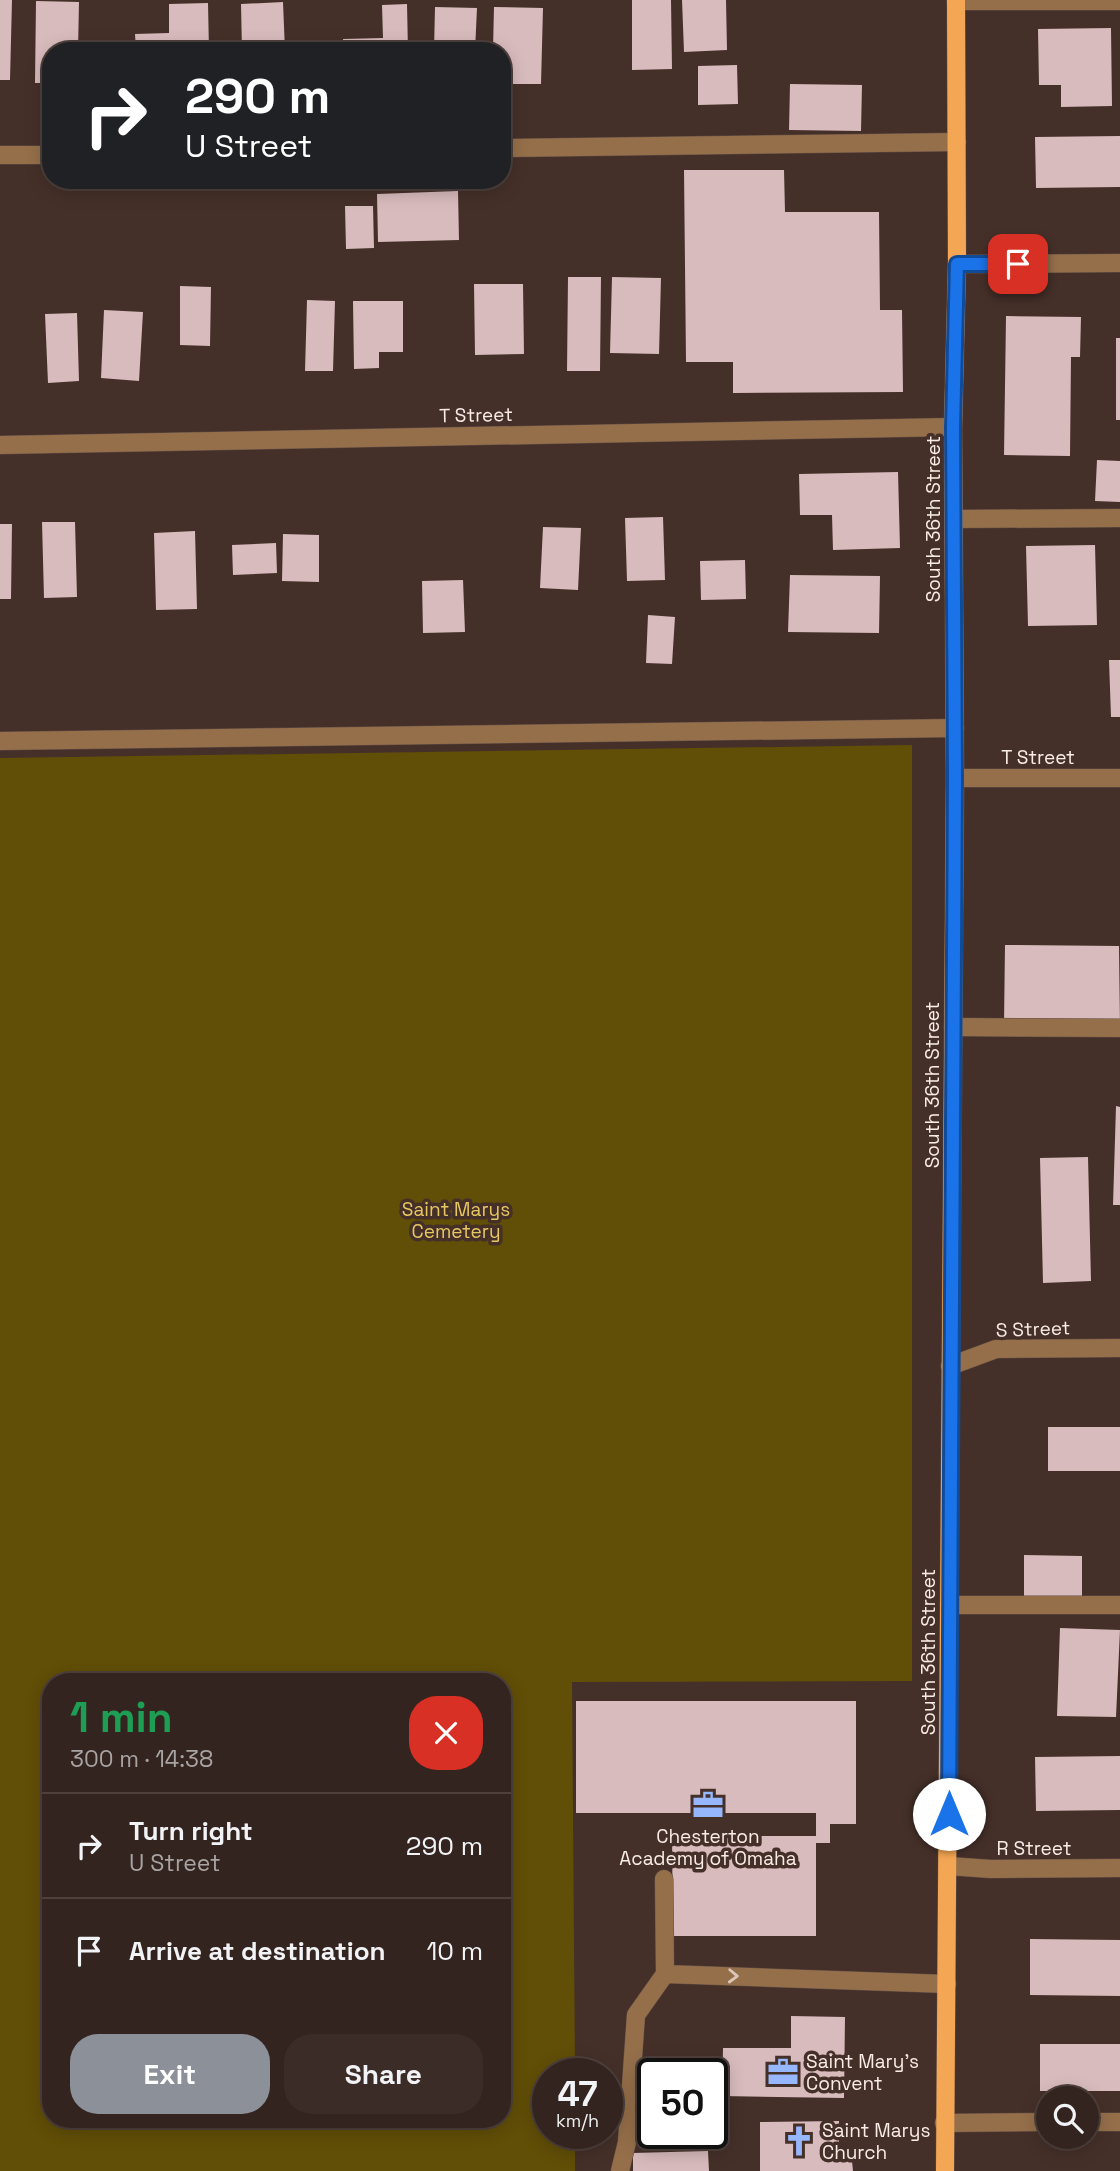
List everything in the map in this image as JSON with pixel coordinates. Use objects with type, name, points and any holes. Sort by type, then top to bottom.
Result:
[{"type":"main road","name":"South 36th Street","points":[[945,2171],[955,778],[953,427],[957,264],[956,1]]},
{"type":"street","points":[[956,1],[1120,1]]},
{"type":"street","points":[[511,148],[957,142]]},
{"type":"street","points":[[0,155],[42,155]]},
{"type":"street","points":[[957,264],[1120,263]]},
{"type":"street","name":"T Street","points":[[0,445],[953,427]]},
{"type":"street","points":[[954,519],[1120,518]]},
{"type":"street","points":[[0,741],[955,728]]},
{"type":"street","name":"T Street","points":[[955,778],[1120,778]]},
{"type":"street","points":[[953,1027],[1120,1028]]},
{"type":"street","name":"S Street","points":[[950,1366],[996,1349],[1120,1348]]},
{"type":"street","points":[[949,1605],[1120,1605]]},
{"type":"street","name":"R Street","points":[[948,1866],[991,1869],[1120,1868]]},
{"type":"street","points":[[620,2171],[627,2142],[636,2015],[665,1974],[664,1879]]},
{"type":"street","points":[[665,1974],[947,1984]]},
{"type":"street","points":[[944,2123],[1036,2122]]},
{"type":"street","points":[[1099,2122],[1120,2122]]},
{"type":"green space","name":"Saint Marys Cemetery","points":[[912,745],[912,1681],[572,1682],[575,2058],[532,2058],[532,2149],[575,2149],[575,2171],[0,2171],[0,758]]},
{"type":"building","points":[[0,0],[12,0],[10,80],[0,80]]},
{"type":"building","points":[[632,0],[671,0],[672,69],[632,70]]},
{"type":"building","points":[[682,0],[726,0],[727,50],[684,52]]},
{"type":"building","points":[[36,1],[79,2],[78,42],[42,42],[42,83],[35,83]]},
{"type":"building","points":[[283,2],[285,42],[242,42],[241,4]]},
{"type":"building","points":[[208,3],[209,42],[135,42],[135,34],[169,33],[169,4]]},
{"type":"building","points":[[407,4],[408,42],[343,42],[343,39],[383,38],[382,5]]},
{"type":"building","points":[[435,7],[477,8],[475,42],[434,42]]},
{"type":"building","points":[[494,7],[543,8],[541,84],[511,84],[511,42],[493,42]]},
{"type":"building","points":[[1111,28],[1112,106],[1061,107],[1061,85],[1039,85],[1038,29]]},
{"type":"building","points":[[737,65],[738,104],[698,105],[698,66]]},
{"type":"building","points":[[790,84],[862,85],[861,131],[789,130]]},
{"type":"building","points":[[1120,136],[1120,187],[1036,188],[1035,137]]},
{"type":"building","points":[[684,170],[784,170],[785,212],[879,212],[880,310],[902,310],[903,392],[733,393],[733,362],[686,362]]},
{"type":"building","points":[[458,191],[459,240],[378,242],[377,194]]},
{"type":"building","points":[[345,206],[373,206],[374,248],[346,249]]},
{"type":"building","points":[[568,277],[601,277],[600,371],[567,371]]},
{"type":"building","points":[[612,277],[661,278],[659,354],[610,353]]},
{"type":"building","points":[[474,284],[523,284],[524,354],[475,355]]},
{"type":"building","points":[[180,286],[211,287],[210,346],[180,345]]},
{"type":"building","points":[[307,300],[335,301],[333,371],[305,371]]},
{"type":"building","points":[[353,301],[403,301],[403,352],[379,352],[379,368],[354,369]]},
{"type":"building","points":[[104,310],[143,312],[139,381],[101,378]]},
{"type":"building","points":[[77,313],[79,381],[48,383],[45,314]]},
{"type":"building","points":[[1006,316],[1081,317],[1080,357],[1071,357],[1070,456],[1004,455]]},
{"type":"building","points":[[1116,338],[1120,338],[1120,420],[1116,420]]},
{"type":"building","points":[[1097,460],[1120,461],[1120,502],[1095,501]]},
{"type":"building","points":[[898,472],[900,548],[833,550],[832,515],[800,515],[799,474]]},
{"type":"building","points":[[663,517],[665,580],[627,581],[625,518]]},
{"type":"building","points":[[42,522],[75,522],[77,597],[44,598]]},
{"type":"building","points":[[0,524],[12,524],[11,599],[0,599]]},
{"type":"building","points":[[543,527],[581,528],[578,590],[540,588]]},
{"type":"building","points":[[195,531],[197,609],[156,610],[154,533]]},
{"type":"building","points":[[283,534],[319,535],[319,582],[282,581]]},
{"type":"building","points":[[276,543],[277,573],[233,575],[232,545]]},
{"type":"building","points":[[1095,545],[1097,625],[1028,626],[1026,546]]},
{"type":"building","points":[[745,560],[746,599],[701,600],[700,561]]},
{"type":"building","points":[[790,575],[880,576],[879,633],[788,632]]},
{"type":"building","points":[[463,580],[465,632],[423,633],[422,581]]},
{"type":"building","points":[[648,615],[675,617],[672,664],[646,663]]},
{"type":"building","points":[[1109,660],[1120,660],[1120,717],[1111,717]]},
{"type":"building","points":[[1005,945],[1119,946],[1120,1026],[1004,1025]]},
{"type":"building","points":[[1116,1106],[1120,1107],[1120,1205],[1113,1205]]},
{"type":"building","points":[[1088,1157],[1091,1281],[1043,1283],[1040,1158]]},
{"type":"building","points":[[1048,1427],[1120,1427],[1120,1471],[1048,1471]]},
{"type":"building","points":[[1024,1555],[1082,1556],[1082,1601],[1024,1600]]},
{"type":"building","points":[[1060,1628],[1120,1630],[1116,1717],[1057,1716]]},
{"type":"building","points":[[576,1701],[856,1701],[856,1824],[830,1824],[830,1843],[816,1843],[816,1936],[673,1936],[672,1836],[816,1836],[816,1813],[576,1813]]},
{"type":"building","points":[[1120,1756],[1120,1810],[1036,1811],[1035,1757]]},
{"type":"building","points":[[1030,1939],[1120,1940],[1120,1996],[1030,1995]]},
{"type":"building","name":"Saint Mary's Convent","points":[[791,2016],[845,2017],[844,2098],[728,2096],[728,2058],[723,2058],[723,2048],[791,2048]]},
{"type":"building","points":[[1040,2044],[1120,2044],[1120,2091],[1099,2091],[1099,2086],[1040,2086]]},
{"type":"building","name":"Saint Marys Church","points":[[839,2121],[839,2161],[852,2161],[853,2171],[760,2171],[760,2122]]},
{"type":"building","points":[[708,2151],[709,2171],[633,2171],[633,2153]]},
{"type":"place","name":"Chesterton Academy of Omaha","points":[[708,1805]]},
{"type":"place","name":"Saint Mary's Convent","points":[[783,2072]]},
{"type":"place","name":"Saint Marys Church","points":[[799,2141]]},
{"type":"route","points":[[949,1814],[955,778],[953,427],[957,264],[1018,264]]}]
